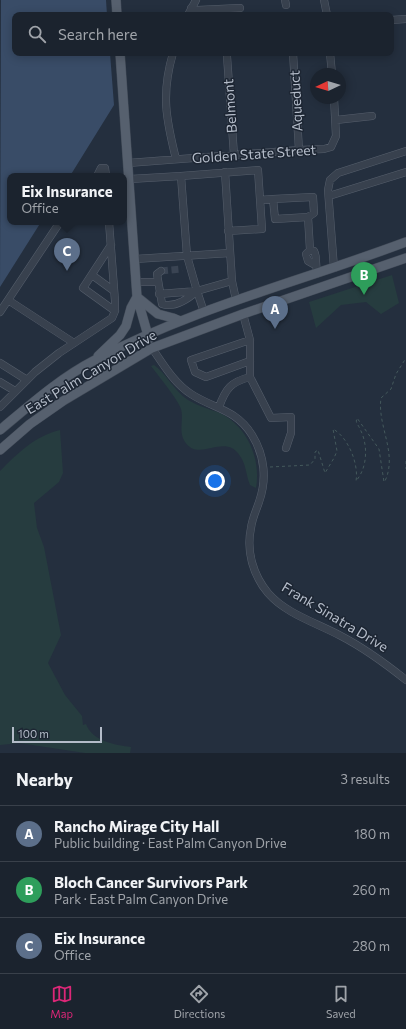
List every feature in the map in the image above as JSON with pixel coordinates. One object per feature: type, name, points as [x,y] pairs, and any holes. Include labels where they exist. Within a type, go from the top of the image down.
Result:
[{"type":"main road","points":[[116,0],[117,12]]},
{"type":"main road","name":"Frank Sinatra Drive","points":[[120,56],[130,179],[128,213],[135,259],[137,297],[152,348]]},
{"type":"main road","name":"East Palm Canyon Drive","points":[[0,430],[40,397],[94,360],[147,335],[316,269],[334,268],[406,242]]},
{"type":"main road","name":"East Palm Canyon Drive","points":[[0,450],[30,424],[63,401],[152,348],[243,314],[406,258]]},
{"type":"main road","points":[[94,360],[120,336],[126,326],[131,308],[137,297],[158,314],[180,321]]},
{"type":"street","points":[[190,12],[196,0]]},
{"type":"street","points":[[324,0],[326,12]]},
{"type":"street","points":[[190,12],[197,10],[240,8]]},
{"type":"street","points":[[394,20],[406,19]]},
{"type":"street","name":"Golden State Street","points":[[172,56],[165,89],[167,124],[176,160]]},
{"type":"street","name":"Belmont","points":[[227,56],[234,155]]},
{"type":"street","name":"Aqueduct","points":[[293,56],[299,150]]},
{"type":"street","points":[[330,56],[331,68]]},
{"type":"street","name":"Golden State Street","points":[[128,163],[324,149],[332,147],[336,136],[335,104]]},
{"type":"street","points":[[336,120],[372,116]]},
{"type":"street","points":[[334,268],[329,182],[333,176],[406,151]]},
{"type":"street","points":[[99,173],[102,168],[105,168],[106,173]]},
{"type":"street","points":[[130,179],[258,170],[262,229],[228,231]]},
{"type":"street","points":[[225,172],[232,281],[236,300]]},
{"type":"street","points":[[329,196],[406,172]]},
{"type":"street","points":[[181,176],[187,256],[186,268],[197,291],[204,312]]},
{"type":"street","points":[[260,200],[313,196],[314,213],[308,217],[275,219],[273,200]]},
{"type":"street","points":[[308,217],[310,250],[314,251],[316,254],[316,269]]},
{"type":"street","points":[[0,312],[58,225]]},
{"type":"street","points":[[0,406],[26,380],[74,343],[107,323],[112,318],[115,311],[109,225]]},
{"type":"street","points":[[111,245],[83,288],[115,311]]},
{"type":"street","points":[[135,259],[230,253]]},
{"type":"street","points":[[161,271],[157,274],[159,294],[162,304],[171,305],[188,298],[197,291]]},
{"type":"street","points":[[92,275],[114,291]]},
{"type":"street","points":[[159,294],[197,291],[232,281]]},
{"type":"street","points":[[136,282],[158,282]]},
{"type":"street","points":[[8,300],[74,343]]},
{"type":"street","points":[[243,314],[250,340],[250,377],[271,418],[291,418],[291,433],[286,448]]},
{"type":"street","points":[[250,340],[190,360],[195,372],[206,378],[250,361]]},
{"type":"street","name":"Frank Sinatra Drive","points":[[152,348],[183,388],[197,397],[234,415],[246,427],[256,443],[264,468],[262,493],[251,527],[249,544],[252,562],[264,587],[282,605],[355,644],[406,680]]},
{"type":"street","points":[[0,363],[26,380]]},
{"type":"street","points":[[219,407],[225,390],[239,380],[250,377]]},
{"type":"street","points":[[0,382],[16,391]]},
{"type":"path","points":[[264,468],[310,465],[315,459],[315,452],[318,450],[325,473],[337,450],[333,429],[349,448],[356,469],[356,481],[364,465],[366,452],[364,438],[356,422],[357,418],[379,449],[384,482],[390,460],[387,434],[381,419],[381,398],[392,388],[396,374],[406,358]]},
{"type":"path","points":[[406,460],[406,469]]},
{"type":"green space","points":[[392,275],[399,303],[381,314],[366,302],[341,305],[316,328],[309,302]]},
{"type":"green space","points":[[154,365],[178,392],[188,400],[220,413],[230,419],[245,435],[254,455],[257,477],[256,488],[250,485],[244,462],[234,449],[220,447],[197,450],[191,448],[185,442],[181,430],[181,409],[172,394],[151,366]]},
{"type":"green space","points":[[60,430],[63,473],[59,482],[34,503],[37,528],[44,547],[61,635],[48,663],[65,695],[82,716],[83,725],[86,724],[93,734],[105,741],[131,747],[130,753],[85,753],[19,743],[0,745],[0,471],[27,446],[43,436]]},
{"type":"water","points":[[1,0],[106,0],[107,12],[12,12],[12,56],[110,56],[114,105],[72,173],[7,173],[7,225],[39,225],[0,287]]},
{"type":"tunnel","points":[[161,271],[182,269]]},
{"type":"place","name":"Eix Insurance","points":[[67,271]]},
{"type":"place","name":"Bloch Cancer Survivors Park","points":[[364,295]]},
{"type":"place","name":"Rancho Mirage City Hall","points":[[275,329]]}]
